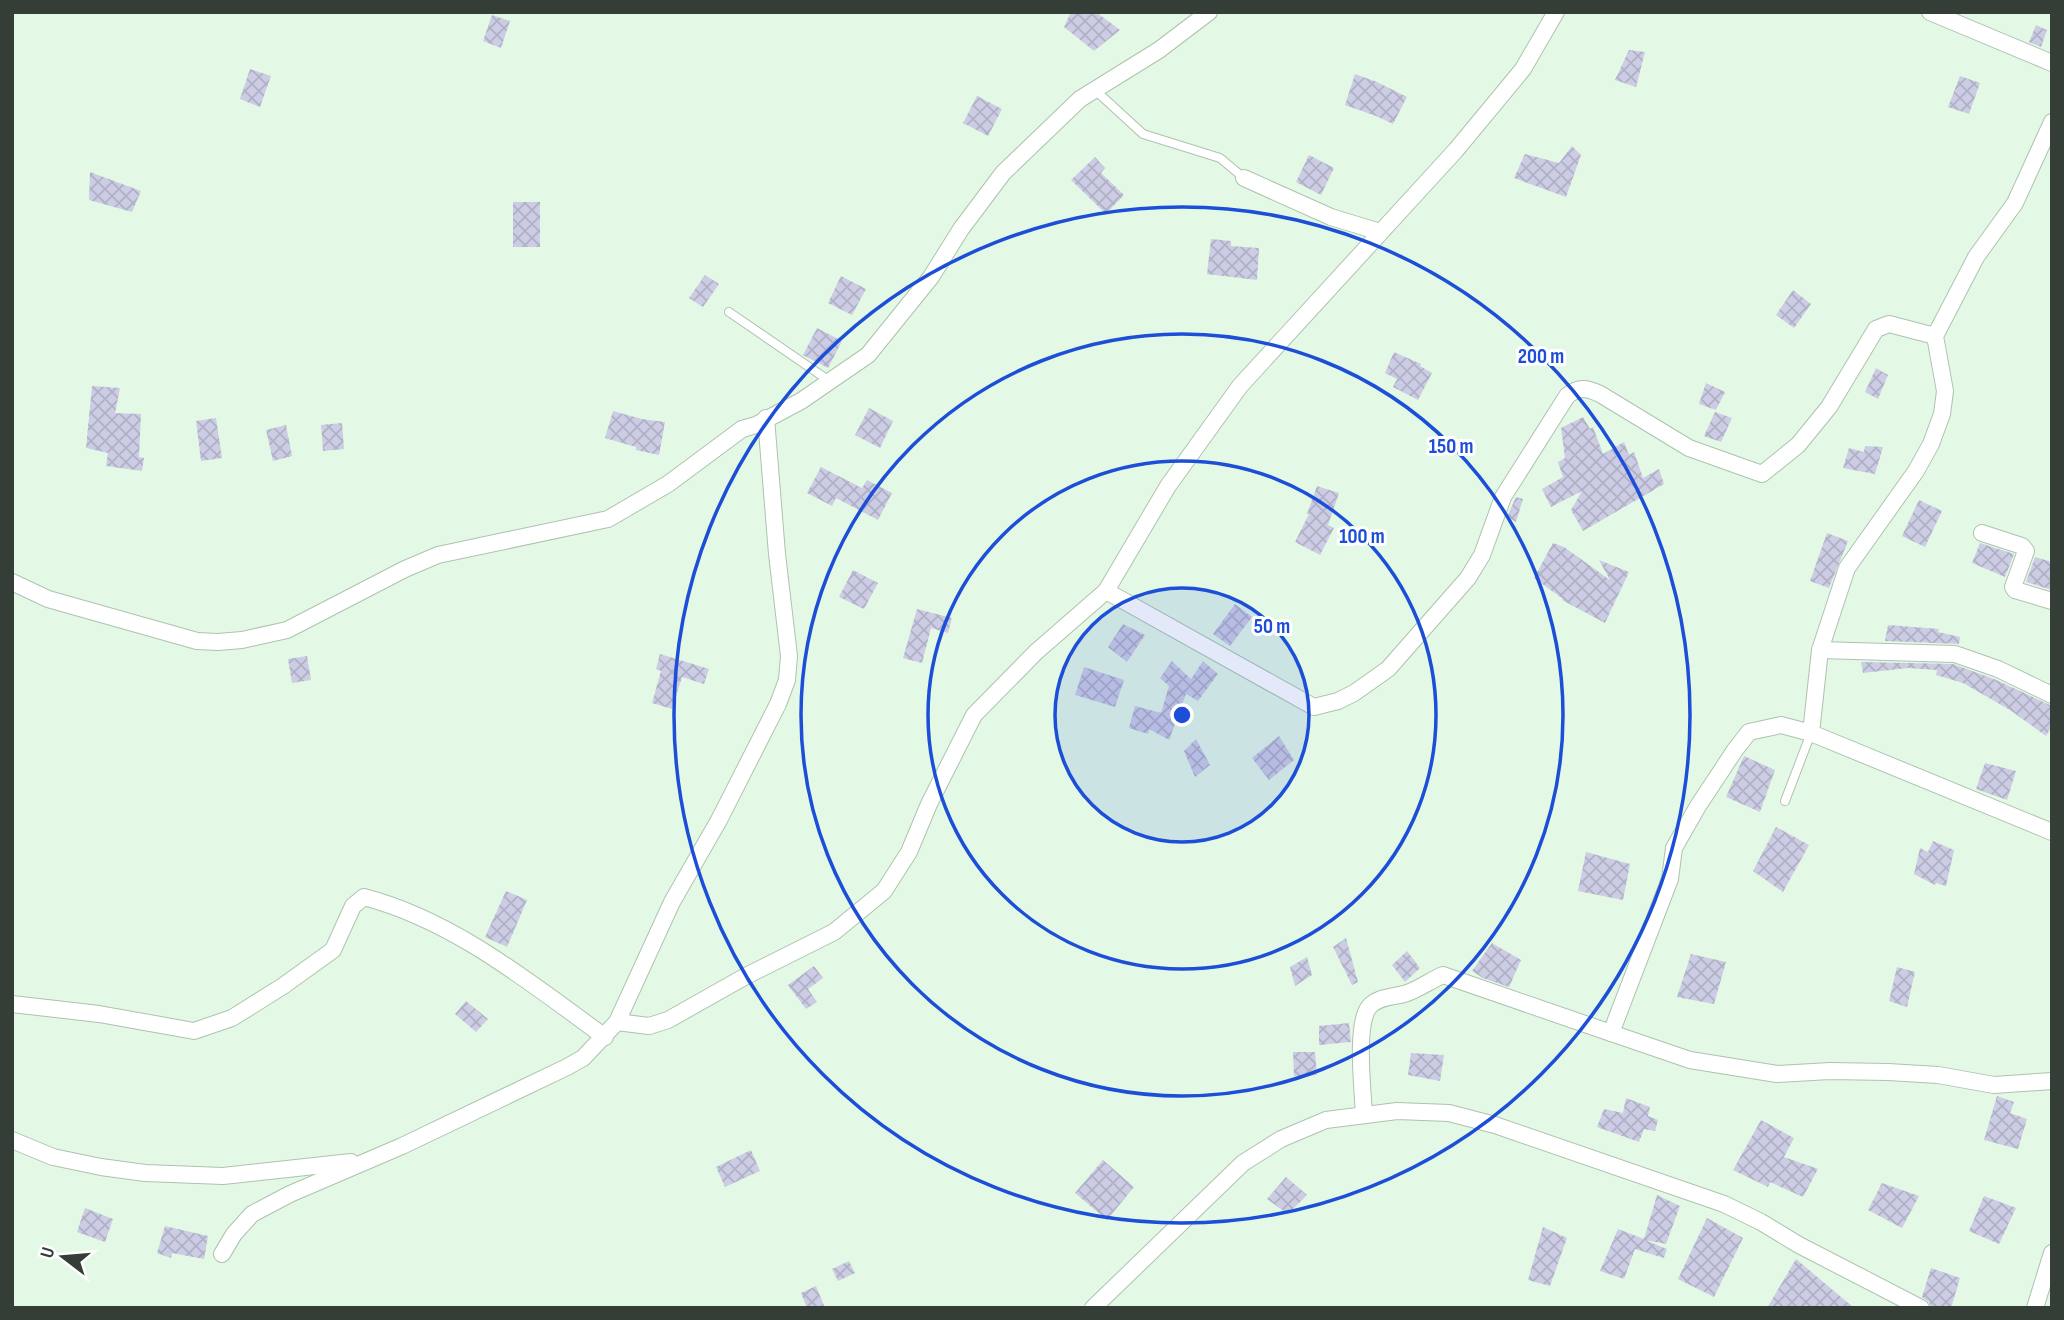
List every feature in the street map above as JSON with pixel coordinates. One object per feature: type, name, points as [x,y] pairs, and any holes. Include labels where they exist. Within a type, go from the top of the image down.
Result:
[{"type":"street","points":[[12,582],[48,599],[197,641],[243,640],[286,630],[438,555],[608,519],[668,484],[742,429],[790,407],[868,355],[931,277],[961,229],[1003,173],[1080,99],[1159,50],[1209,12]]},
{"type":"street","points":[[617,1023],[649,1026],[668,1020],[746,976],[834,932],[884,891],[909,852],[929,804],[974,715],[1037,652],[1106,591],[1168,486],[1240,386],[1457,150],[1523,69],[1556,12]]},
{"type":"street","points":[[1930,12],[2052,63]]},
{"type":"street","points":[[1811,733],[1820,650],[1847,568],[1916,471],[1931,444],[1942,414],[1945,391],[1935,336],[1976,257],[2015,203],[2052,122]]},
{"type":"street","points":[[1244,178],[1331,218],[1380,232]]},
{"type":"street","points":[[1106,591],[1314,707],[1338,701],[1388,669],[1468,578],[1482,555],[1503,497],[1567,396],[1575,390],[1585,388],[1600,394],[1689,448],[1762,474],[1798,445],[1829,407],[1876,329],[1889,324],[1935,336]]},
{"type":"street","points":[[222,1254],[234,1234],[252,1214],[289,1194],[371,1159],[567,1067],[583,1058],[617,1023],[672,902],[755,750],[787,680],[789,656],[777,554],[766,418]]},
{"type":"street","points":[[1982,533],[2022,546],[2026,551],[2013,587],[2015,590],[2052,601]]},
{"type":"street","points":[[1820,650],[1955,654],[2050,689]]},
{"type":"street","points":[[1611,1033],[1670,879],[1674,848],[1713,783],[1749,732],[1781,725],[1811,733],[2052,832]]},
{"type":"street","points":[[12,1004],[99,1014],[194,1031],[232,1018],[284,986],[333,950],[353,906],[364,897],[395,905],[449,931],[489,955],[605,1037]]},
{"type":"street","points":[[1364,1115],[1361,1054],[1364,1018],[1370,1006],[1383,999],[1408,993],[1443,975],[1690,1060],[1777,1074],[1888,1072],[1938,1076],[1994,1085],[2052,1081]]},
{"type":"street","points":[[1093,1308],[1243,1163],[1281,1139],[1326,1120],[1397,1111],[1449,1113],[1495,1125],[1724,1204],[1921,1308]]},
{"type":"street","points":[[12,1140],[53,1157],[145,1173],[223,1176],[371,1159]]},
{"type":"street","points":[[2035,1308],[2052,1253]]},
{"type":"lane","points":[[1095,90],[1143,134],[1220,158],[1244,178]]},
{"type":"lane","points":[[729,312],[831,382]]},
{"type":"lane","points":[[1785,801],[1811,733]]},
{"type":"building","points":[[1071,12],[1096,12],[1120,30],[1094,51],[1064,27]]},
{"type":"building","points":[[492,15],[510,21],[501,48],[483,41]]},
{"type":"building","points":[[2036,25],[2047,30],[2041,47],[2029,42]]},
{"type":"building","points":[[1629,50],[1645,52],[1636,87],[1615,80]]},
{"type":"building","points":[[250,69],[271,76],[260,107],[240,99]]},
{"type":"building","points":[[1355,74],[1407,97],[1393,124],[1345,105]]},
{"type":"building","points":[[1960,76],[1980,83],[1969,114],[1948,107]]},
{"type":"building","points":[[977,96],[1002,109],[988,136],[963,123]]},
{"type":"building","points":[[1572,146],[1581,155],[1566,197],[1514,178],[1525,154],[1559,163]]},
{"type":"building","points":[[1309,155],[1334,168],[1321,195],[1296,182]]},
{"type":"building","points":[[1095,157],[1105,168],[1101,173],[1124,195],[1106,214],[1071,180]]},
{"type":"building","points":[[90,172],[141,191],[132,212],[89,200]]},
{"type":"building","points":[[513,202],[540,202],[540,247],[513,247]]},
{"type":"building","points":[[1211,239],[1231,241],[1231,246],[1259,248],[1257,280],[1207,274]]},
{"type":"building","points":[[705,275],[719,284],[703,307],[689,298]]},
{"type":"building","points":[[841,276],[866,289],[852,315],[828,303]]},
{"type":"building","points":[[1793,290],[1811,304],[1794,328],[1776,315]]},
{"type":"building","points":[[817,328],[842,341],[828,368],[803,355]]},
{"type":"building","points":[[1394,352],[1421,364],[1420,366],[1432,373],[1418,400],[1393,387],[1397,379],[1385,373]]},
{"type":"building","points":[[1876,368],[1888,375],[1878,399],[1865,392]]},
{"type":"building","points":[[1706,383],[1725,392],[1716,410],[1699,404]]},
{"type":"building","points":[[92,386],[120,388],[115,413],[141,414],[139,457],[144,458],[142,471],[106,466],[108,453],[86,448]]},
{"type":"building","points":[[869,408],[893,421],[880,448],[855,435]]},
{"type":"building","points":[[613,411],[665,422],[659,455],[636,450],[636,447],[605,438]]},
{"type":"building","points":[[1715,412],[1732,418],[1721,442],[1704,436]]},
{"type":"building","points":[[1583,417],[1590,429],[1593,427],[1603,454],[1624,442],[1629,455],[1634,452],[1643,478],[1659,469],[1664,484],[1583,531],[1571,510],[1582,491],[1551,507],[1542,489],[1563,477],[1558,462],[1565,458],[1561,428]]},
{"type":"building","points":[[216,418],[222,458],[201,461],[196,421]]},
{"type":"building","points":[[342,423],[344,449],[323,451],[321,425]]},
{"type":"building","points":[[286,425],[292,456],[273,461],[266,430]]},
{"type":"building","points":[[1865,446],[1883,447],[1875,474],[1843,468],[1849,448],[1864,452]]},
{"type":"building","points":[[821,467],[862,488],[867,480],[892,493],[878,520],[836,498],[832,506],[807,493]]},
{"type":"building","points":[[1317,486],[1339,493],[1328,525],[1334,528],[1320,555],[1295,542],[1309,514]]},
{"type":"building","points":[[1516,497],[1523,499],[1516,522],[1507,517]]},
{"type":"building","points":[[1919,500],[1942,511],[1925,547],[1902,536]]},
{"type":"building","points":[[1827,533],[1848,541],[1829,588],[1810,581]]},
{"type":"building","points":[[1553,543],[1564,547],[1610,580],[1599,560],[1629,572],[1605,623],[1562,600],[1534,578]]},
{"type":"building","points":[[1980,543],[2014,554],[2005,577],[1972,563]]},
{"type":"building","points":[[2035,557],[2052,562],[2052,590],[2026,582]]},
{"type":"building","points":[[853,570],[878,583],[864,609],[839,597]]},
{"type":"building","points":[[1235,604],[1252,617],[1230,646],[1213,634]]},
{"type":"building","points":[[917,609],[952,618],[948,633],[931,628],[922,663],[903,658]]},
{"type":"building","points":[[1123,624],[1145,635],[1127,662],[1108,647]]},
{"type":"building","points":[[1888,625],[1939,629],[1938,632],[1960,637],[1959,644],[1885,641]]},
{"type":"building","points":[[660,654],[709,669],[704,684],[682,677],[672,709],[652,703],[661,671],[656,669]]},
{"type":"building","points":[[307,656],[311,680],[292,683],[288,659]]},
{"type":"building","points":[[1172,661],[1191,679],[1203,661],[1218,674],[1198,701],[1186,694],[1169,740],[1149,729],[1148,734],[1129,728],[1135,706],[1161,713],[1169,686],[1160,678]]},
{"type":"building","points":[[1861,662],[1953,664],[1994,679],[2052,706],[2052,726],[2046,736],[2010,710],[1963,683],[1936,675],[1937,670],[1908,668],[1863,673]]},
{"type":"building","points":[[1084,667],[1124,680],[1115,707],[1075,695]]},
{"type":"building","points":[[1279,736],[1294,760],[1269,780],[1252,758]]},
{"type":"building","points":[[1196,739],[1210,765],[1195,777],[1184,751]]},
{"type":"building","points":[[1744,756],[1775,770],[1760,812],[1726,797]]},
{"type":"building","points":[[1985,763],[2016,771],[2007,800],[1976,789]]},
{"type":"building","points":[[1776,827],[1809,845],[1783,892],[1753,871]]},
{"type":"building","points":[[1933,841],[1954,850],[1946,886],[1935,885],[1914,874],[1920,848],[1928,852]]},
{"type":"building","points":[[1586,852],[1630,864],[1623,900],[1578,891]]},
{"type":"building","points":[[506,891],[527,900],[507,947],[485,937]]},
{"type":"building","points":[[1346,938],[1358,982],[1352,985],[1333,947]]},
{"type":"building","points":[[1492,943],[1521,960],[1509,987],[1472,971]]},
{"type":"building","points":[[1407,951],[1420,968],[1405,982],[1392,965]]},
{"type":"building","points":[[1691,954],[1726,962],[1714,1004],[1677,997]]},
{"type":"building","points":[[1307,957],[1312,975],[1295,986],[1290,967]]},
{"type":"building","points":[[814,966],[823,978],[808,989],[817,1002],[806,1009],[788,985]]},
{"type":"building","points":[[1897,967],[1915,972],[1907,1007],[1889,1001]]},
{"type":"building","points":[[466,1001],[488,1019],[476,1032],[455,1014]]},
{"type":"building","points":[[1349,1023],[1351,1042],[1319,1045],[1319,1026]]},
{"type":"building","points":[[1293,1052],[1315,1052],[1317,1075],[1294,1076]]},
{"type":"building","points":[[1411,1053],[1444,1055],[1440,1081],[1408,1075]]},
{"type":"building","points":[[1997,1096],[2014,1102],[2010,1113],[2027,1119],[2018,1149],[1984,1140]]},
{"type":"building","points":[[1626,1098],[1650,1107],[1648,1116],[1658,1120],[1655,1131],[1644,1129],[1639,1142],[1597,1127],[1604,1109],[1623,1113]]},
{"type":"building","points":[[1761,1120],[1794,1138],[1784,1157],[1818,1169],[1803,1197],[1770,1182],[1768,1187],[1733,1170]]},
{"type":"building","points":[[751,1150],[760,1171],[725,1187],[716,1167]]},
{"type":"building","points":[[1103,1160],[1134,1187],[1107,1220],[1075,1193]]},
{"type":"building","points":[[1286,1177],[1307,1195],[1288,1214],[1267,1199]]},
{"type":"building","points":[[1882,1183],[1919,1196],[1902,1228],[1868,1210]]},
{"type":"building","points":[[1657,1195],[1680,1206],[1666,1244],[1645,1240],[1667,1249],[1664,1258],[1635,1249],[1624,1279],[1600,1271],[1618,1229],[1644,1239]]},
{"type":"building","points":[[1984,1196],[2016,1208],[1999,1244],[1969,1231]]},
{"type":"building","points":[[85,1208],[113,1219],[105,1242],[77,1232]]},
{"type":"building","points":[[1707,1218],[1743,1238],[1714,1297],[1678,1279]]},
{"type":"building","points":[[165,1226],[208,1236],[204,1259],[172,1253],[171,1258],[157,1253]]},
{"type":"building","points":[[1543,1227],[1567,1238],[1550,1286],[1528,1280]]},
{"type":"building","points":[[1796,1259],[1854,1308],[1767,1308]]},
{"type":"building","points":[[849,1261],[855,1273],[838,1281],[832,1269]]},
{"type":"building","points":[[1931,1268],[1960,1278],[1951,1308],[1931,1308],[1929,1302],[1922,1297]]},
{"type":"building","points":[[816,1286],[825,1308],[807,1308],[801,1293]]}]
